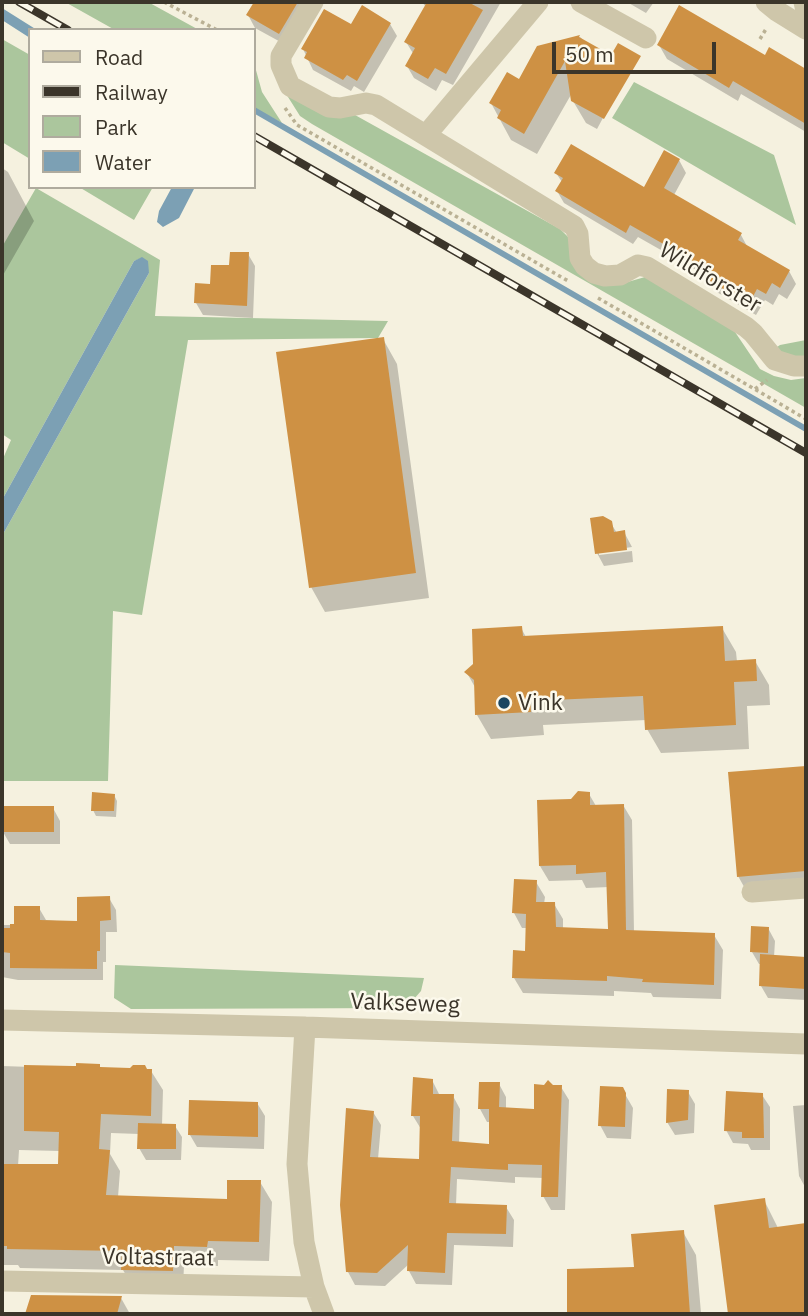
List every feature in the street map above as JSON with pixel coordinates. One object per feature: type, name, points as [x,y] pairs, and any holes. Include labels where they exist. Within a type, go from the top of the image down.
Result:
[{"type":"street","name":"Wildforster","points":[[313,2],[281,57],[281,65],[290,86],[330,107],[366,103],[376,105],[574,226],[578,234],[580,258],[594,273],[605,276],[620,275],[638,265],[647,267],[746,327],[775,360],[794,366],[806,366]]},
{"type":"street","points":[[426,135],[538,2]]},
{"type":"street","points":[[581,2],[646,38]]},
{"type":"street","points":[[766,2],[806,29]]},
{"type":"street","points":[[804,2],[806,11]]},
{"type":"street","points":[[752,892],[806,888]]},
{"type":"street","name":"Valkseweg","points":[[2,1020],[806,1044]]},
{"type":"street","points":[[305,1027],[298,1164],[304,1242],[314,1287],[324,1314]]},
{"type":"street","name":"Voltastraat","points":[[2,1281],[314,1287]]},
{"type":"path","points":[[164,2],[212,28]]},
{"type":"path","points":[[282,102],[298,125],[575,285]]},
{"type":"path","points":[[587,292],[806,419]]},
{"type":"green space","points":[[65,2],[148,2],[195,28],[111,28]]},
{"type":"green space","points":[[2,39],[28,54],[28,158],[2,142]]},
{"type":"green space","points":[[256,70],[262,92],[282,123],[256,109]]},
{"type":"green space","points":[[634,82],[774,155],[796,225],[612,118]]},
{"type":"green space","points":[[283,89],[355,115],[560,229],[617,285],[645,277],[733,329],[760,369],[791,380],[806,378],[806,408],[312,124],[300,116]]},
{"type":"green space","points":[[38,189],[160,260],[155,316],[388,321],[378,338],[188,340],[142,615],[113,611],[108,781],[2,781],[2,536],[149,273],[142,258],[134,261],[2,500],[2,461],[11,440],[2,434],[2,247]]},
{"type":"green space","points":[[82,189],[152,189],[134,220]]},
{"type":"green space","points":[[806,340],[806,356],[798,357],[777,351],[780,345]]},
{"type":"green space","points":[[115,965],[424,978],[421,991],[406,1008],[131,1009],[114,998]]},
{"type":"water","points":[[2,8],[34,28],[28,28],[28,37],[2,20]]},
{"type":"water","points":[[171,189],[194,189],[179,218],[163,227],[157,222],[159,211]]},
{"type":"water","points":[[142,257],[148,261],[149,273],[2,536],[2,500],[134,261]]},
{"type":"building","points":[[254,2],[298,2],[279,34],[246,15]]},
{"type":"building","points":[[427,2],[468,2],[483,10],[446,74],[435,68],[428,79],[405,66],[415,48],[404,42]]},
{"type":"building","points":[[362,5],[391,23],[357,81],[347,75],[343,80],[304,58],[307,52],[301,49],[324,9],[351,24]]},
{"type":"building","points":[[679,5],[765,55],[769,47],[806,69],[806,124],[733,81],[729,88],[657,45]]},
{"type":"building","points":[[580,35],[579,37],[611,55],[618,43],[641,56],[604,119],[571,101],[565,61],[524,134],[497,118],[501,110],[489,103],[507,72],[519,79],[537,46]]},
{"type":"building","points":[[571,144],[644,187],[664,150],[680,159],[664,188],[742,233],[738,240],[790,270],[780,288],[772,283],[766,294],[757,289],[749,304],[706,279],[710,272],[688,258],[630,225],[626,233],[555,191],[563,178],[554,173]]},
{"type":"building","points":[[230,252],[249,252],[247,306],[194,303],[195,283],[210,284],[211,265],[229,265]]},
{"type":"building","points":[[384,337],[416,573],[309,588],[276,352]]},
{"type":"building","points":[[603,516],[612,521],[614,532],[625,530],[627,550],[595,554],[590,518]]},
{"type":"building","points":[[522,626],[523,636],[723,626],[725,661],[756,659],[757,681],[734,682],[736,725],[645,730],[643,696],[530,701],[531,712],[475,715],[474,680],[464,672],[473,664],[472,629]]},
{"type":"building","points":[[806,766],[806,871],[737,877],[728,772]]},
{"type":"building","points":[[578,791],[590,792],[590,805],[624,804],[626,930],[715,933],[714,985],[642,982],[643,979],[607,976],[607,981],[512,978],[513,950],[525,951],[526,914],[512,913],[514,879],[537,880],[536,902],[555,902],[556,927],[608,929],[606,872],[576,874],[576,865],[539,866],[537,800],[571,799]]},
{"type":"building","points":[[92,792],[115,794],[114,811],[91,811]]},
{"type":"building","points":[[2,806],[54,806],[54,832],[2,832]]},
{"type":"building","points":[[110,896],[111,920],[100,921],[97,969],[10,968],[10,953],[2,952],[2,928],[10,928],[10,924],[14,924],[14,906],[40,906],[40,920],[77,921],[77,897]]},
{"type":"building","points":[[751,926],[769,927],[768,953],[750,952]]},
{"type":"building","points":[[760,954],[806,957],[806,989],[759,986]]},
{"type":"building","points":[[76,1063],[130,1068],[133,1065],[145,1065],[147,1069],[152,1069],[151,1116],[101,1114],[99,1149],[110,1150],[106,1195],[227,1199],[227,1180],[261,1180],[259,1242],[208,1241],[207,1247],[174,1246],[173,1271],[121,1270],[122,1251],[7,1249],[7,1246],[2,1246],[2,1164],[58,1164],[59,1132],[24,1131],[24,1065],[76,1066]]},
{"type":"building","points":[[413,1077],[433,1079],[433,1094],[454,1094],[452,1141],[489,1144],[489,1109],[478,1109],[479,1082],[500,1082],[499,1107],[534,1109],[534,1084],[544,1085],[548,1080],[553,1085],[562,1085],[558,1197],[541,1197],[542,1165],[508,1164],[508,1170],[451,1167],[449,1203],[507,1205],[506,1234],[447,1233],[445,1273],[407,1271],[408,1245],[377,1273],[346,1272],[340,1205],[346,1108],[374,1111],[370,1157],[419,1159],[420,1116],[411,1116]]},
{"type":"building","points":[[600,1086],[623,1087],[626,1093],[625,1127],[598,1126]]},
{"type":"building","points":[[667,1089],[689,1090],[688,1120],[666,1123]]},
{"type":"building","points":[[726,1091],[763,1093],[764,1138],[742,1138],[742,1132],[724,1131]]},
{"type":"building","points":[[189,1100],[258,1102],[258,1137],[188,1135]]},
{"type":"building","points":[[138,1123],[176,1124],[176,1149],[137,1149]]},
{"type":"building","points":[[765,1198],[769,1228],[806,1223],[806,1314],[728,1314],[714,1205]]},
{"type":"building","points":[[684,1230],[690,1314],[567,1314],[567,1269],[634,1267],[631,1234]]},
{"type":"building","points":[[31,1295],[122,1296],[117,1314],[25,1314]]},
{"type":"waterway","points":[[256,111],[806,429]]},
{"type":"railway","points":[[19,2],[64,28]]},
{"type":"railway","points":[[256,137],[806,453]]},
{"type":"place","name":"Vink","points":[[504,703]]}]
